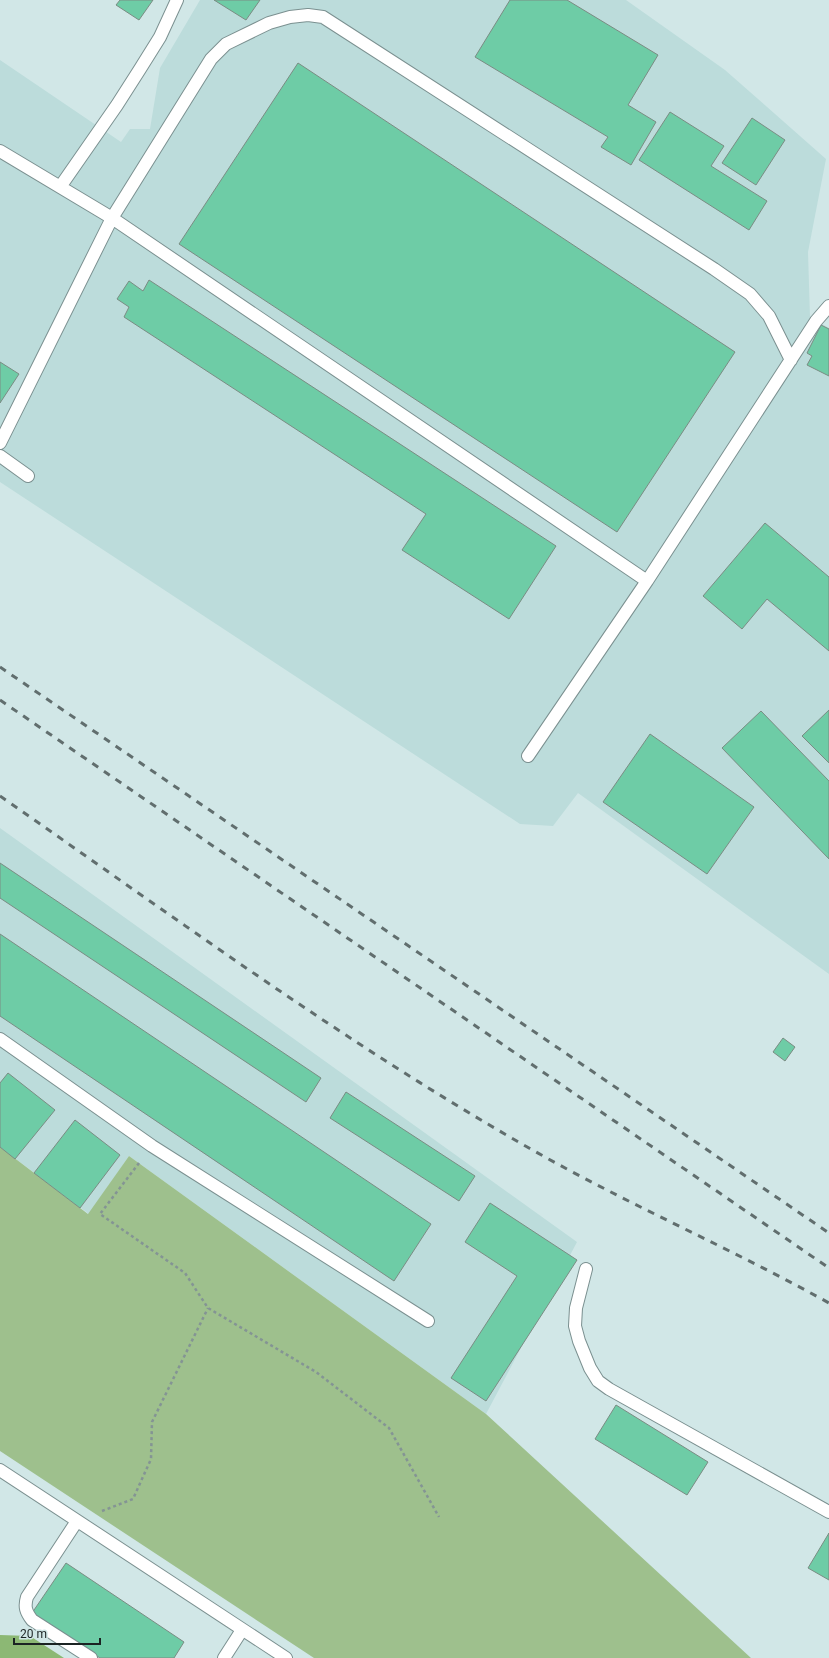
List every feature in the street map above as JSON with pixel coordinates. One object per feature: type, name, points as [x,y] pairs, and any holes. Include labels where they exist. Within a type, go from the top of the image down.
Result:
[{"type":"lane","points":[[60,187],[140,69],[160,37],[177,0]]},
{"type":"lane","points":[[0,443],[112,218],[210,59],[226,44],[269,23],[308,14],[323,18],[708,265],[750,294],[769,316],[791,360]]},
{"type":"lane","points":[[0,151],[112,218],[647,581]]},
{"type":"lane","points":[[528,756],[647,581],[816,321],[829,306]]},
{"type":"lane","points":[[0,456],[28,476]]},
{"type":"lane","points":[[0,1039],[152,1146],[428,1321]]},
{"type":"lane","points":[[586,1269],[576,1308],[575,1326],[579,1341],[598,1381],[609,1389],[829,1512]]},
{"type":"lane","points":[[0,1470],[286,1658]]},
{"type":"lane","points":[[77,1521],[27,1597],[25,1605],[32,1620],[91,1658]]},
{"type":"lane","points":[[224,1658],[242,1630]]},
{"type":"path","points":[[152,1146],[100,1214],[185,1273],[208,1308],[316,1372],[389,1428],[439,1517]]},
{"type":"path","points":[[77,1521],[133,1499],[151,1459],[152,1422],[208,1308]]},
{"type":"shaded area","points":[[200,0],[626,0],[725,70],[826,159],[808,252],[810,317],[829,328],[829,974],[578,793],[553,826],[520,824],[0,482],[0,60],[121,142],[130,129],[150,129],[160,68]]},
{"type":"shaded area","points":[[0,828],[577,1242],[486,1414],[129,1156],[89,1214],[0,1147]]},
{"type":"green space","points":[[0,1147],[88,1214],[129,1156],[486,1414],[751,1658],[314,1658],[0,1451]]},
{"type":"green space","points":[[0,1635],[30,1636],[64,1658],[0,1658]]},
{"type":"building","points":[[120,0],[153,0],[139,20],[116,5]]},
{"type":"building","points":[[214,0],[260,0],[246,20]]},
{"type":"building","points":[[510,0],[567,0],[658,55],[628,105],[656,122],[631,165],[601,147],[608,137],[475,57]]},
{"type":"building","points":[[298,63],[735,352],[617,532],[179,244]]},
{"type":"building","points":[[670,112],[724,146],[711,166],[767,201],[749,230],[639,160]]},
{"type":"building","points":[[752,118],[785,140],[756,185],[722,163]]},
{"type":"building","points":[[149,280],[556,546],[509,619],[402,550],[426,514],[124,317],[129,307],[117,299],[129,281],[143,291]]},
{"type":"building","points":[[821,325],[829,329],[829,376],[807,365],[812,356],[807,353]]},
{"type":"building","points":[[0,362],[19,374],[0,403]]},
{"type":"building","points":[[765,523],[829,577],[829,651],[767,599],[742,629],[703,596]]},
{"type":"building","points":[[829,710],[829,763],[802,736]]},
{"type":"building","points":[[761,711],[829,781],[829,859],[722,748]]},
{"type":"building","points":[[650,734],[754,807],[707,874],[603,802]]},
{"type":"building","points":[[0,863],[321,1078],[306,1102],[0,898]]},
{"type":"building","points":[[0,934],[431,1224],[394,1281],[0,1016]]},
{"type":"building","points":[[783,1038],[795,1047],[785,1061],[773,1052]]},
{"type":"building","points":[[8,1073],[55,1110],[15,1159],[0,1147],[0,1083]]},
{"type":"building","points":[[346,1092],[475,1176],[459,1201],[330,1118]]},
{"type":"building","points":[[75,1120],[120,1155],[80,1208],[34,1173]]},
{"type":"building","points":[[490,1203],[577,1260],[486,1401],[451,1378],[517,1276],[465,1242]]},
{"type":"building","points":[[616,1405],[708,1462],[687,1495],[595,1439]]},
{"type":"building","points":[[829,1533],[829,1580],[808,1568]]},
{"type":"building","points":[[66,1563],[184,1642],[174,1658],[100,1658],[32,1613]]},
{"type":"railway","points":[[0,667],[829,1233]]},
{"type":"railway","points":[[0,700],[829,1268]]},
{"type":"railway","points":[[0,796],[261,978],[393,1066],[461,1108],[529,1148],[603,1188],[754,1263],[829,1303]]}]
